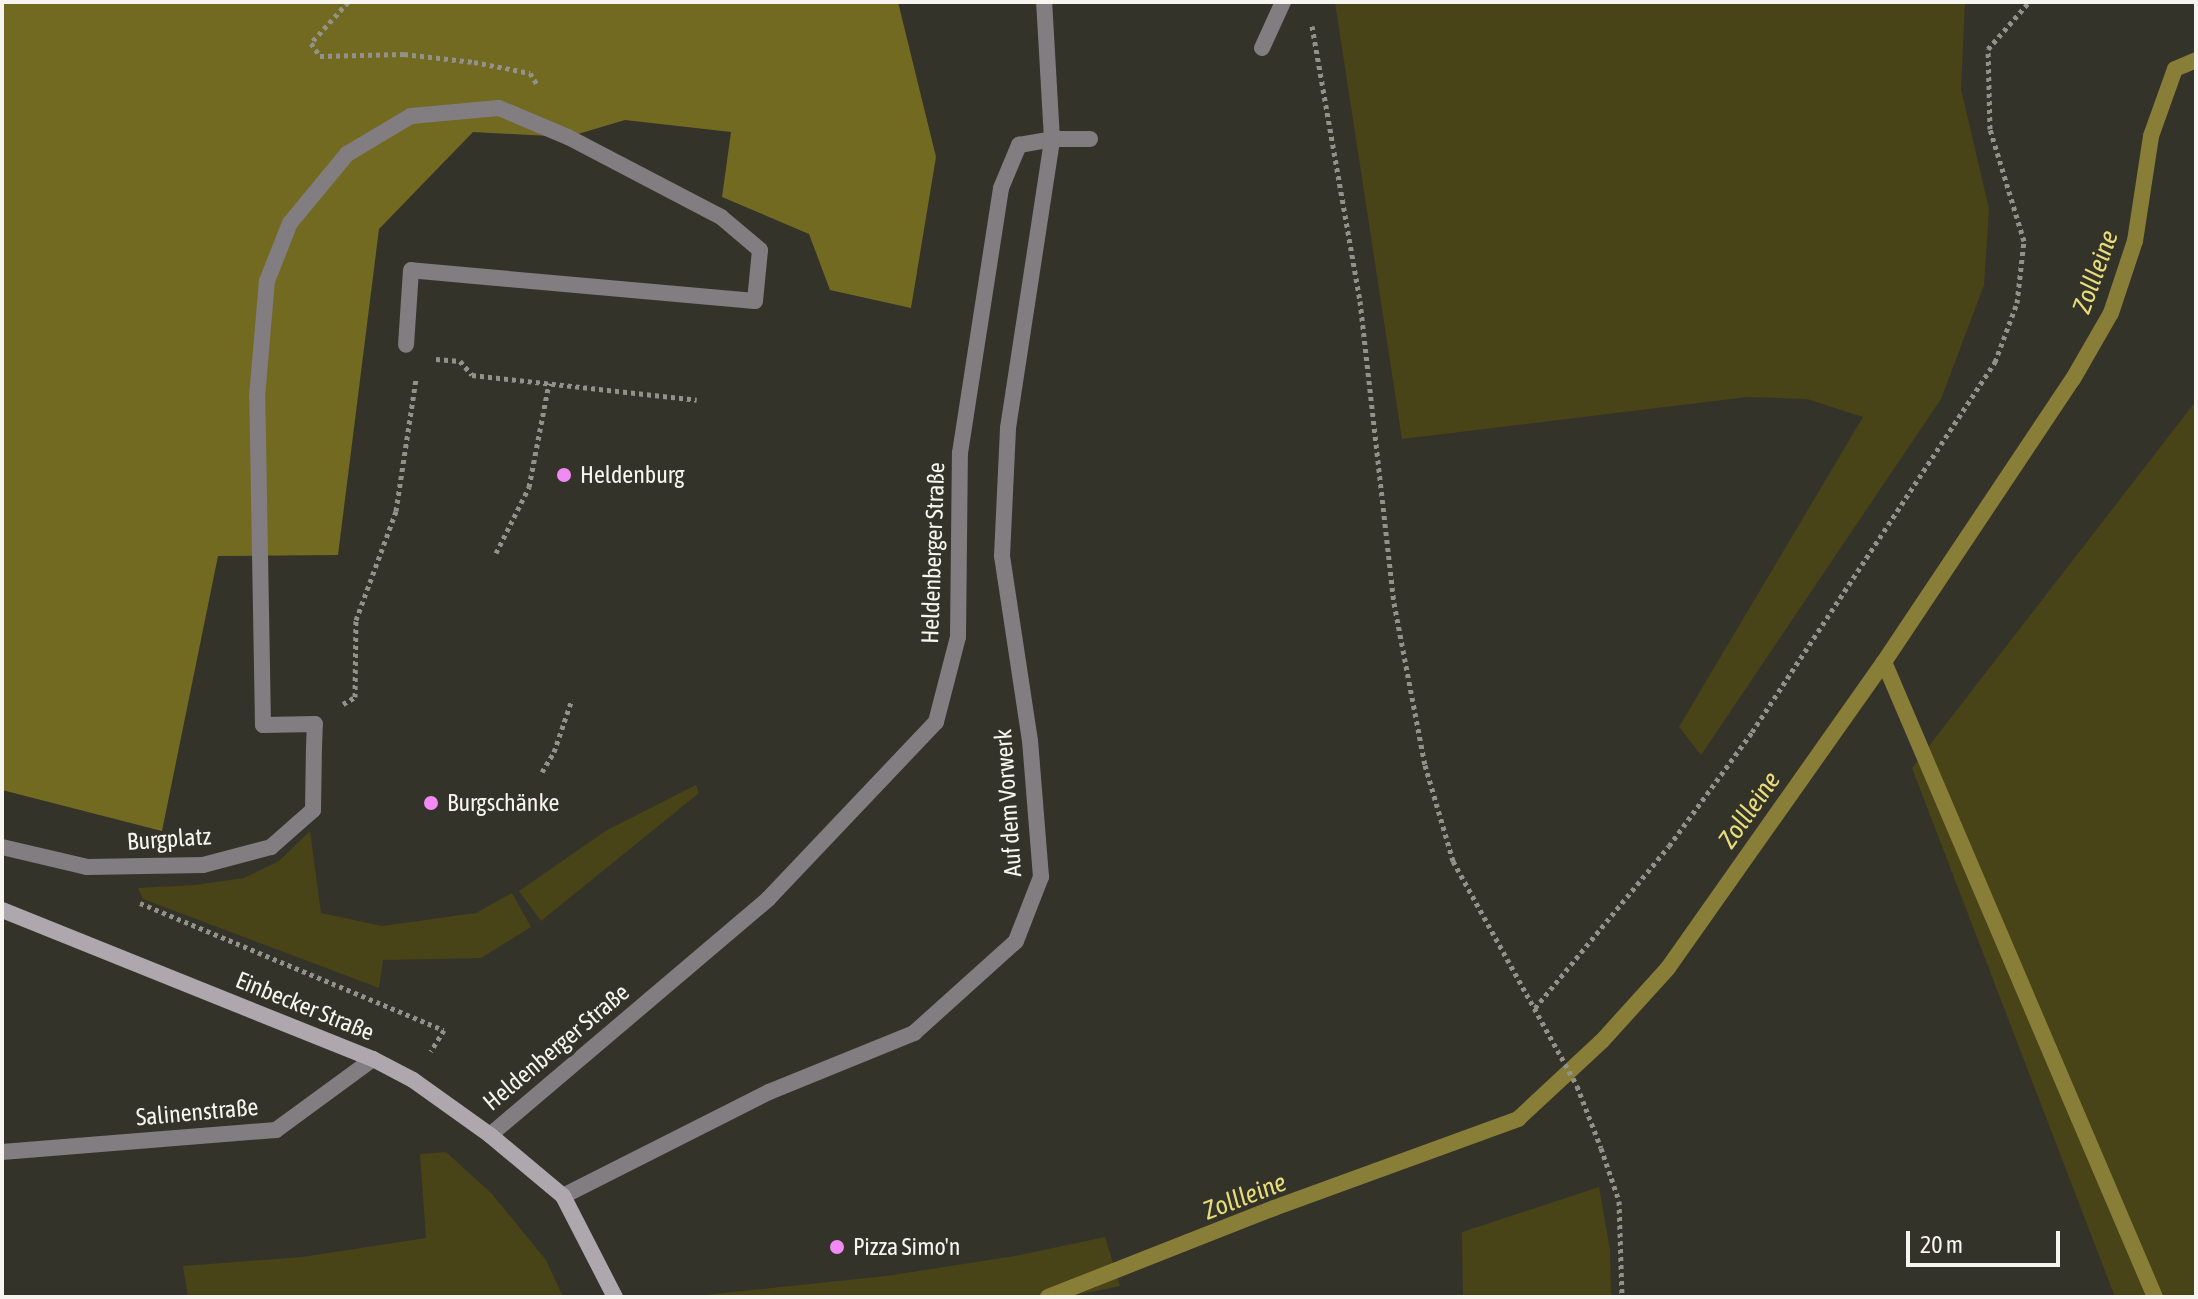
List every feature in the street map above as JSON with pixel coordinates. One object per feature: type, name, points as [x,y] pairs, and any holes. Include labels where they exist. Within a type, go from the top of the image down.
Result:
[{"type":"street","points":[[1044,2],[1052,139],[1090,139]]},
{"type":"street","points":[[1262,48],[1283,2]]},
{"type":"street","name":"Burgplatz","points":[[2,847],[87,867],[203,865],[271,847],[313,810],[315,724],[263,725],[257,397],[267,281],[290,223],[347,154],[411,116],[499,108],[568,137]]},
{"type":"street","points":[[406,345],[411,270],[755,301],[760,250],[721,217],[568,137]]},
{"type":"street","name":"Heldenberger Straße","points":[[490,1135],[768,899],[936,722],[958,637],[960,453],[1001,188],[1019,145],[1052,139]]},
{"type":"street","name":"Auf dem Vorwerk","points":[[563,1196],[769,1092],[914,1033],[1016,941],[1041,877],[1030,741],[1002,556],[1008,428],[1052,139]]},
{"type":"street","name":"Einbecker Straße","points":[[2,910],[373,1059],[413,1080],[490,1135],[563,1196]]},
{"type":"street","name":"Salinenstraße","points":[[2,1152],[276,1130],[373,1059]]},
{"type":"street","points":[[563,1196],[615,1297]]},
{"type":"path","points":[[348,2],[311,43],[320,56],[404,54],[530,73],[568,137]]},
{"type":"path","points":[[1535,1008],[1669,846],[1752,732],[1995,362],[2017,303],[2024,241],[1990,129],[1988,49],[2029,2]]},
{"type":"path","points":[[1311,18],[1360,301],[1394,603],[1425,765],[1453,861],[1577,1086],[1619,1201],[1622,1297]]},
{"type":"path","points":[[406,345],[419,358],[460,361],[472,375],[697,400]]},
{"type":"path","points":[[355,697],[356,620],[396,511],[419,358]]},
{"type":"path","points":[[496,553],[529,487],[549,383]]},
{"type":"path","points":[[542,772],[554,752],[572,699]]},
{"type":"path","points":[[139,902],[444,1030],[413,1080]]},
{"type":"shaded area","points":[[2,2],[898,2],[936,157],[911,308],[830,290],[809,234],[722,197],[731,132],[625,120],[568,137],[473,132],[379,229],[338,555],[218,556],[162,831],[2,790]]},
{"type":"shaded area","points":[[1335,2],[1965,2],[1961,89],[1989,209],[1984,285],[1941,399],[1701,755],[1679,727],[1863,417],[1807,399],[1747,397],[1402,439]]},
{"type":"shaded area","points":[[2196,401],[2196,1297],[2115,1297],[1912,768]]},
{"type":"shaded area","points":[[696,785],[699,793],[541,921],[519,891],[607,830]]},
{"type":"shaded area","points":[[310,831],[321,913],[382,926],[476,913],[512,893],[531,927],[481,958],[383,960],[379,988],[143,899],[138,888],[244,878],[279,861]]},
{"type":"shaded area","points":[[446,1152],[492,1194],[546,1260],[563,1297],[188,1297],[183,1266],[302,1257],[426,1238],[420,1154]]},
{"type":"shaded area","points":[[1599,1187],[1610,1250],[1611,1297],[1463,1297],[1462,1232]]},
{"type":"shaded area","points":[[1105,1237],[1120,1286],[1067,1297],[687,1297],[886,1276],[1015,1256]]},
{"type":"waterway","name":"Zollleine","points":[[1048,1297],[1274,1208],[1518,1119],[1602,1041],[1668,968],[1884,662],[2073,379],[2111,313],[2135,241],[2151,136],[2175,69],[2196,60]]},
{"type":"waterway","points":[[1884,662],[2155,1297]]},
{"type":"place","name":"Heldenburg","points":[[564,475]]},
{"type":"place","name":"Burgschänke","points":[[431,803]]},
{"type":"place","name":"Pizza Simo'n","points":[[837,1247]]}]
